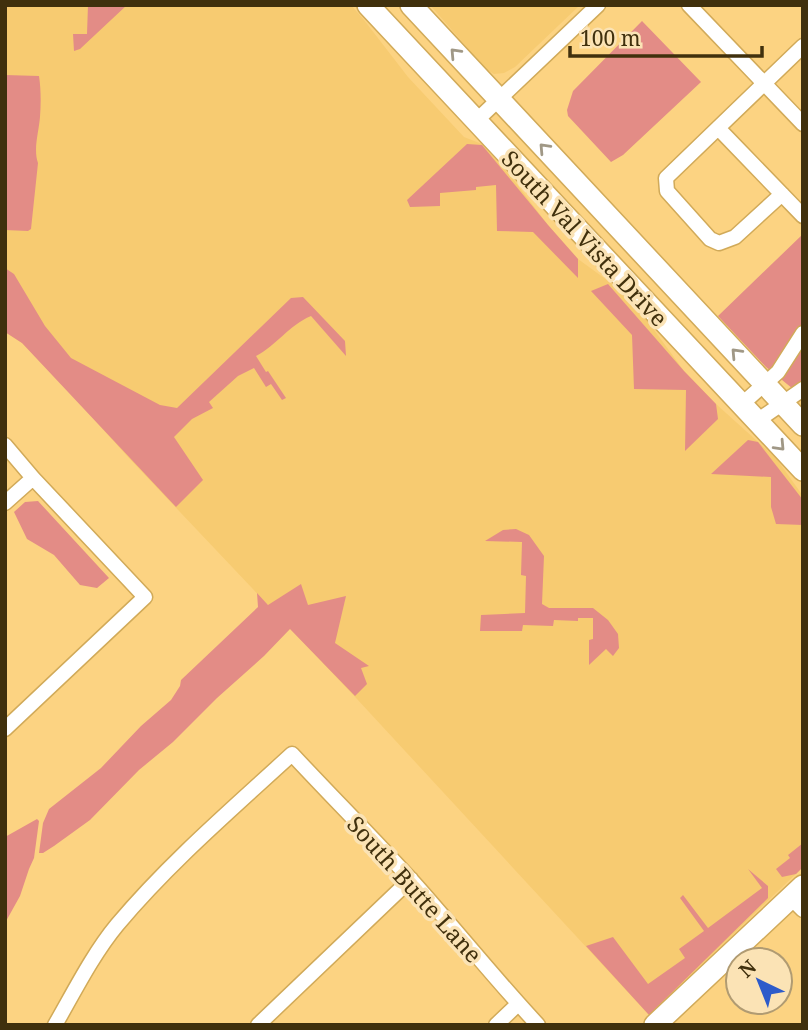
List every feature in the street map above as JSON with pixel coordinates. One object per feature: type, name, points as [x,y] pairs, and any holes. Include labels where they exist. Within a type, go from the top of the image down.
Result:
[{"type":"main road","name":"South Val Vista Drive","points":[[368,5],[803,470]]},
{"type":"main road","name":"South Val Vista Drive","points":[[411,5],[803,425]]},
{"type":"main road","points":[[655,1025],[799,898]]},
{"type":"street","points":[[476,121],[598,5]]},
{"type":"street","points":[[689,5],[803,124]]},
{"type":"street","points":[[782,194],[735,237],[719,243],[710,239],[667,191],[666,178],[803,46]]},
{"type":"street","points":[[718,128],[803,216]]},
{"type":"street","points":[[741,405],[783,366],[803,333]]},
{"type":"street","points":[[757,421],[803,388]]},
{"type":"street","points":[[5,445],[145,597],[5,729]]},
{"type":"street","points":[[5,503],[33,478]]},
{"type":"street","name":"South Butte Lane","points":[[55,1025],[116,926],[181,857],[292,754],[411,879],[489,972],[538,1025]]},
{"type":"street","points":[[258,1025],[411,879]]},
{"type":"street","points":[[496,1025],[518,1004]]},
{"type":"shaded area","points":[[5,5],[351,5],[408,77],[464,137],[482,144],[578,259],[611,283],[649,323],[684,371],[776,458],[803,496],[803,867],[649,1015],[71,394],[22,343],[5,332]]},
{"type":"shaded area","points":[[88,5],[127,5],[80,49],[74,51],[73,34],[87,34]]},
{"type":"shaded area","points":[[430,5],[580,5],[515,67],[504,73],[494,74],[486,69]]},
{"type":"shaded area","points":[[642,21],[701,82],[623,155],[611,162],[568,116],[567,110],[573,91]]},
{"type":"shaded area","points":[[5,75],[39,76],[41,107],[36,152],[38,163],[31,229],[28,231],[5,230]]},
{"type":"shaded area","points":[[467,144],[482,145],[578,259],[578,278],[533,232],[497,231],[496,185],[476,187],[476,190],[440,193],[440,206],[410,207],[407,200]]},
{"type":"shaded area","points":[[803,234],[803,397],[766,367],[718,316]]},
{"type":"shaded area","points":[[5,268],[14,274],[45,326],[71,358],[160,405],[177,408],[291,298],[303,297],[345,341],[346,356],[311,316],[256,356],[286,398],[282,400],[271,384],[266,387],[254,368],[238,376],[209,402],[213,408],[192,419],[174,437],[203,480],[176,507],[22,343],[5,332]]},
{"type":"shaded area","points":[[608,284],[716,404],[718,419],[685,451],[686,390],[634,389],[632,335],[591,291]]},
{"type":"shaded area","points":[[748,440],[758,442],[803,500],[803,525],[776,524],[771,507],[771,477],[711,474]]},
{"type":"shaded area","points":[[38,501],[109,578],[97,588],[80,585],[54,555],[27,539],[14,512],[25,502]]},
{"type":"shaded area","points":[[516,529],[529,535],[544,556],[542,604],[549,608],[593,608],[608,620],[618,634],[619,648],[613,656],[606,649],[589,665],[589,640],[593,639],[593,618],[578,618],[578,621],[554,620],[553,626],[523,625],[522,631],[480,631],[481,615],[525,613],[526,576],[521,575],[522,542],[485,541],[503,530]]},
{"type":"shaded area","points":[[301,584],[308,605],[346,596],[335,643],[369,666],[361,668],[367,684],[355,696],[290,629],[173,742],[139,770],[90,820],[54,846],[39,853],[43,823],[49,809],[101,768],[141,726],[171,700],[181,680],[258,607],[257,593],[268,605]]},
{"type":"shaded area","points":[[37,819],[39,821],[34,858],[20,896],[5,923],[5,837]]},
{"type":"shaded area","points":[[803,843],[803,867],[796,874],[782,877],[776,869]]},
{"type":"shaded area","points":[[748,869],[768,886],[768,898],[649,1015],[586,946],[613,937],[648,984],[685,958],[679,949],[704,931],[680,898],[683,895],[708,928],[762,888]]}]
